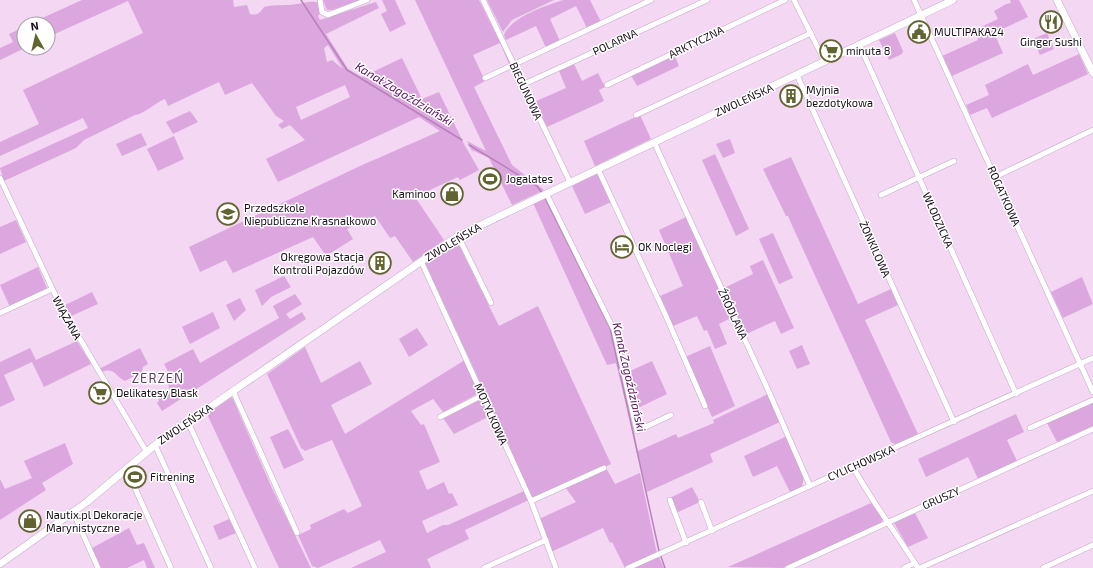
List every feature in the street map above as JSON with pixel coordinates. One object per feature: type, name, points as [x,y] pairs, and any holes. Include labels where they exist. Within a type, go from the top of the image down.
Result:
[{"type":"street","points":[[320,0],[322,12],[325,14],[367,0]]},
{"type":"street","name":"BIEGUNOWA","points":[[483,0],[522,85],[570,182]]},
{"type":"street","points":[[485,78],[651,0]]},
{"type":"street","name":"POLARNA","points":[[522,85],[707,0]]},
{"type":"street","name":"ARKTYCZNA","points":[[607,85],[785,0]]},
{"type":"street","points":[[794,0],[825,62]]},
{"type":"street","name":"ROGATKOWA","points":[[914,0],[1093,392]]},
{"type":"street","name":"ZWOLEŃSKA","points":[[0,564],[73,512],[155,445],[458,236],[954,0]]},
{"type":"street","points":[[1057,0],[1093,73]]},
{"type":"street","points":[[636,115],[811,33]]},
{"type":"street","name":"WŁODZICKA","points":[[860,46],[1016,394]]},
{"type":"street","name":"ŻONKILOWA","points":[[797,75],[954,422]]},
{"type":"street","points":[[995,177],[1093,130]]},
{"type":"street","name":"ŹRÓDLANA","points":[[654,142],[769,392],[810,486]]},
{"type":"street","points":[[880,195],[954,161]]},
{"type":"street","points":[[598,169],[666,316],[705,406]]},
{"type":"street","name":"WIĄZANA","points":[[0,178],[52,290],[94,365],[146,452]]},
{"type":"street","points":[[544,194],[614,330],[637,431],[671,415]]},
{"type":"street","points":[[458,236],[491,303]]},
{"type":"street","name":"MOTYLKOWA","points":[[421,261],[530,501],[556,568]]},
{"type":"street","points":[[0,314],[52,290]]},
{"type":"street","name":"CYLICHOWSKA","points":[[628,568],[1093,358]]},
{"type":"street","points":[[233,391],[297,533]]},
{"type":"street","points":[[440,417],[483,395]]},
{"type":"street","points":[[1030,428],[1093,400]]},
{"type":"street","points":[[188,422],[255,568]]},
{"type":"street","name":"GRUSZY","points":[[788,568],[1093,429]]},
{"type":"street","points":[[155,445],[211,568]]},
{"type":"street","points":[[853,467],[887,522],[918,566]]},
{"type":"street","points":[[126,468],[172,568]]},
{"type":"street","points":[[530,501],[604,468]]},
{"type":"street","points":[[904,568],[918,566],[1093,490]]},
{"type":"street","points":[[670,500],[686,543]]},
{"type":"street","points":[[701,502],[712,531]]},
{"type":"street","points":[[73,512],[98,568]]},
{"type":"street","points":[[484,568],[546,540]]},
{"type":"street","points":[[1043,568],[1093,545]]},
{"type":"shaded area","points":[[82,0],[233,0],[234,7],[247,5],[250,14],[255,15],[264,7],[293,5],[308,2],[319,3],[320,14],[318,16],[320,20],[376,2],[379,8],[326,34],[348,69],[362,77],[402,58],[422,99],[439,92],[464,144],[479,170],[460,180],[458,177],[415,197],[444,240],[413,262],[395,236],[390,238],[375,216],[347,229],[353,239],[326,256],[313,237],[233,273],[226,260],[200,272],[189,247],[360,166],[440,131],[419,117],[278,182],[266,159],[305,140],[290,125],[282,129],[278,125],[284,121],[276,116],[252,83],[225,95],[219,82],[168,106],[165,99],[142,113],[84,140],[76,148],[4,181],[0,168],[88,128],[83,118],[0,156],[0,142],[39,124],[23,90],[143,33],[128,1],[56,33],[56,16],[47,16]],"holes":[[[328,45],[343,69],[332,60],[327,62],[324,48]],[[345,85],[350,97],[301,120],[296,107]]]},
{"type":"shaded area","points":[[323,0],[360,0],[332,10],[327,10]]},
{"type":"shaded area","points":[[382,0],[395,0],[406,24],[390,32],[381,14],[387,11]]},
{"type":"shaded area","points":[[415,0],[479,0],[511,64],[509,64],[500,43],[473,55],[485,81],[474,87],[512,165],[544,190],[512,205],[489,158],[472,150],[474,155],[467,141],[486,151]]},
{"type":"shaded area","points":[[487,0],[554,0],[512,20],[503,32]]},
{"type":"shaded area","points":[[563,0],[590,0],[601,22],[587,28],[576,6],[550,19],[560,41],[546,48],[536,26],[506,40],[504,35],[508,29],[521,18],[538,9]]},
{"type":"shaded area","points":[[1010,0],[1019,0],[1028,17],[994,33],[1003,53],[952,76],[942,56],[978,40],[974,30],[998,19],[994,11],[1006,4],[1011,3]]},
{"type":"shaded area","points":[[16,31],[16,52],[0,60],[0,48],[13,42],[9,34]]},
{"type":"shaded area","points":[[895,33],[903,51],[902,54],[889,60],[879,40]]},
{"type":"shaded area","points":[[1047,33],[1054,49],[1040,55],[1033,39]]},
{"type":"shaded area","points":[[674,54],[679,66],[637,86],[631,75]]},
{"type":"shaded area","points":[[1079,54],[1088,74],[992,118],[987,108],[970,115],[966,105],[989,95],[985,85],[1028,64],[1033,75]]},
{"type":"shaded area","points":[[574,64],[582,81],[598,73],[605,87],[599,90],[604,101],[547,127],[534,102],[566,88],[559,71]]},
{"type":"shaded area","points":[[190,111],[198,122],[173,134],[166,122]]},
{"type":"shaded area","points":[[640,115],[651,139],[595,166],[584,141]]},
{"type":"shaded area","points":[[141,133],[147,145],[122,156],[116,144]]},
{"type":"shaded area","points":[[174,136],[184,159],[158,171],[147,149]]},
{"type":"shaded area","points":[[730,139],[735,153],[723,158],[716,144]]},
{"type":"shaded area","points":[[715,154],[749,229],[736,236],[702,160]]},
{"type":"shaded area","points":[[791,157],[858,304],[891,289],[898,305],[865,320],[918,434],[895,444],[891,442],[788,216],[786,216],[763,169]]},
{"type":"shaded area","points":[[598,173],[611,202],[585,214],[572,186]]},
{"type":"shaded area","points":[[547,198],[612,330],[638,451],[676,434],[678,438],[714,423],[713,420],[768,394],[780,422],[710,454],[713,462],[647,492],[616,363],[607,365],[533,203]]},
{"type":"shaded area","points":[[686,217],[733,317],[719,324],[727,344],[715,349],[707,330],[704,331],[697,316],[673,326],[660,296],[683,286],[659,230]]},
{"type":"shaded area","points":[[16,220],[26,242],[0,254],[0,227]]},
{"type":"shaded area","points":[[773,233],[793,278],[779,284],[759,239]]},
{"type":"shaded area","points":[[457,241],[499,326],[538,306],[611,464],[531,499],[509,445],[425,263]]},
{"type":"shaded area","points":[[763,260],[794,328],[781,334],[775,321],[746,334],[724,288],[753,274],[750,266]]},
{"type":"shaded area","points":[[38,267],[47,288],[45,291],[10,307],[0,285]]},
{"type":"shaded area","points":[[284,276],[291,287],[271,297],[262,306],[255,290]]},
{"type":"shaded area","points":[[1082,277],[1093,304],[1063,318],[1051,292]]},
{"type":"shaded area","points":[[92,292],[98,304],[69,317],[63,306]]},
{"type":"shaded area","points":[[295,294],[302,304],[286,314],[290,319],[302,312],[306,319],[162,411],[157,403],[159,401],[158,399],[171,392],[167,382],[172,379],[164,364],[193,349],[200,363],[279,318],[273,306]]},
{"type":"shaded area","points":[[240,298],[246,310],[234,321],[226,305]]},
{"type":"shaded area","points":[[213,312],[220,328],[190,344],[182,327]]},
{"type":"shaded area","points":[[417,328],[428,345],[409,357],[399,339]]},
{"type":"shaded area","points":[[77,341],[91,364],[44,387],[32,362],[4,375],[15,400],[0,407],[0,362],[30,348],[36,360]]},
{"type":"shaded area","points":[[802,345],[810,364],[797,369],[789,351]]},
{"type":"shaded area","points":[[710,346],[735,406],[712,417],[685,357]]},
{"type":"shaded area","points":[[305,347],[321,383],[360,361],[372,384],[331,405],[345,434],[465,360],[479,393],[443,412],[433,399],[411,411],[421,425],[424,424],[440,462],[419,471],[427,490],[444,482],[449,494],[452,493],[458,505],[422,521],[427,533],[524,491],[529,500],[465,530],[469,539],[427,559],[431,568],[351,568],[386,552],[380,540],[318,568],[312,566],[298,535],[311,529],[310,525],[344,509],[348,513],[362,506],[332,440],[305,451],[301,448],[267,374]]},
{"type":"shaded area","points":[[140,348],[148,364],[143,367],[142,372],[125,381],[112,371],[109,370],[101,372],[99,369]]},
{"type":"shaded area","points":[[652,361],[667,394],[636,409],[628,372]]},
{"type":"shaded area","points":[[232,397],[271,486],[311,568],[279,568],[207,414]]},
{"type":"shaded area","points":[[481,397],[490,416],[454,434],[443,418]]},
{"type":"shaded area","points":[[1093,402],[1093,426],[1057,442],[1047,423]]},
{"type":"shaded area","points":[[1016,414],[1024,432],[1007,440],[1017,461],[978,479],[968,457],[926,477],[918,459]]},
{"type":"shaded area","points":[[288,429],[304,460],[284,469],[270,437]]},
{"type":"shaded area","points":[[787,436],[804,475],[802,488],[791,494],[777,466],[753,477],[744,456]]},
{"type":"shaded area","points":[[65,443],[73,464],[42,483],[46,490],[0,520],[0,479],[5,489],[32,478],[24,461]]},
{"type":"shaded area","points":[[606,468],[615,484],[640,473],[657,554],[625,568],[603,528],[551,552],[539,519],[576,502],[565,487]]},
{"type":"shaded area","points":[[692,487],[700,502],[676,513],[670,498]]},
{"type":"shaded area","points":[[871,503],[883,519],[881,523],[783,568],[728,567]]},
{"type":"shaded area","points":[[915,513],[928,538],[908,547],[894,523]]},
{"type":"shaded area","points":[[229,519],[236,533],[219,540],[213,526]]},
{"type":"shaded area","points":[[129,528],[137,545],[144,543],[155,568],[147,568],[144,560],[127,568],[101,568],[92,548]]},
{"type":"shaded area","points":[[659,557],[664,568],[633,568]]},
{"type":"waterway","name":"Kanał Zagoździański","points":[[301,0],[347,70],[462,140]]},
{"type":"waterway","name":"Kanał Zagoździański","points":[[469,145],[537,186],[542,193]]},
{"type":"waterway","name":"Kanał Zagoździański","points":[[545,198],[610,328],[659,551],[665,568]]},
{"type":"place","name":"Ginger Sushi","points":[[1051,22]]},
{"type":"place","name":"MULTIPAKA24","points":[[919,32]]},
{"type":"place","name":"minuta 8","points":[[831,51]]},
{"type":"place","name":"Myjnia bezdotykowa","points":[[791,96]]},
{"type":"place","name":"Jogalates","points":[[490,179]]},
{"type":"place","name":"Kaminoo","points":[[452,194]]},
{"type":"place","name":"Przedszkole Niepubliczne Krasnalkowo","points":[[228,214]]},
{"type":"place","name":"OK Noclegi","points":[[622,247]]},
{"type":"place","name":"Okręgowa Stacja Kontroli Pojazdów","points":[[380,263]]},
{"type":"place","name":"Delikatesy Blask","points":[[100,393]]},
{"type":"place","name":"Fitrening","points":[[135,477]]},
{"type":"place","name":"Nautix.pl Dekoracje Marynistyczne","points":[[30,521]]},
{"type":"district","name":"ZERZEŃ","points":[[158,378]]}]
